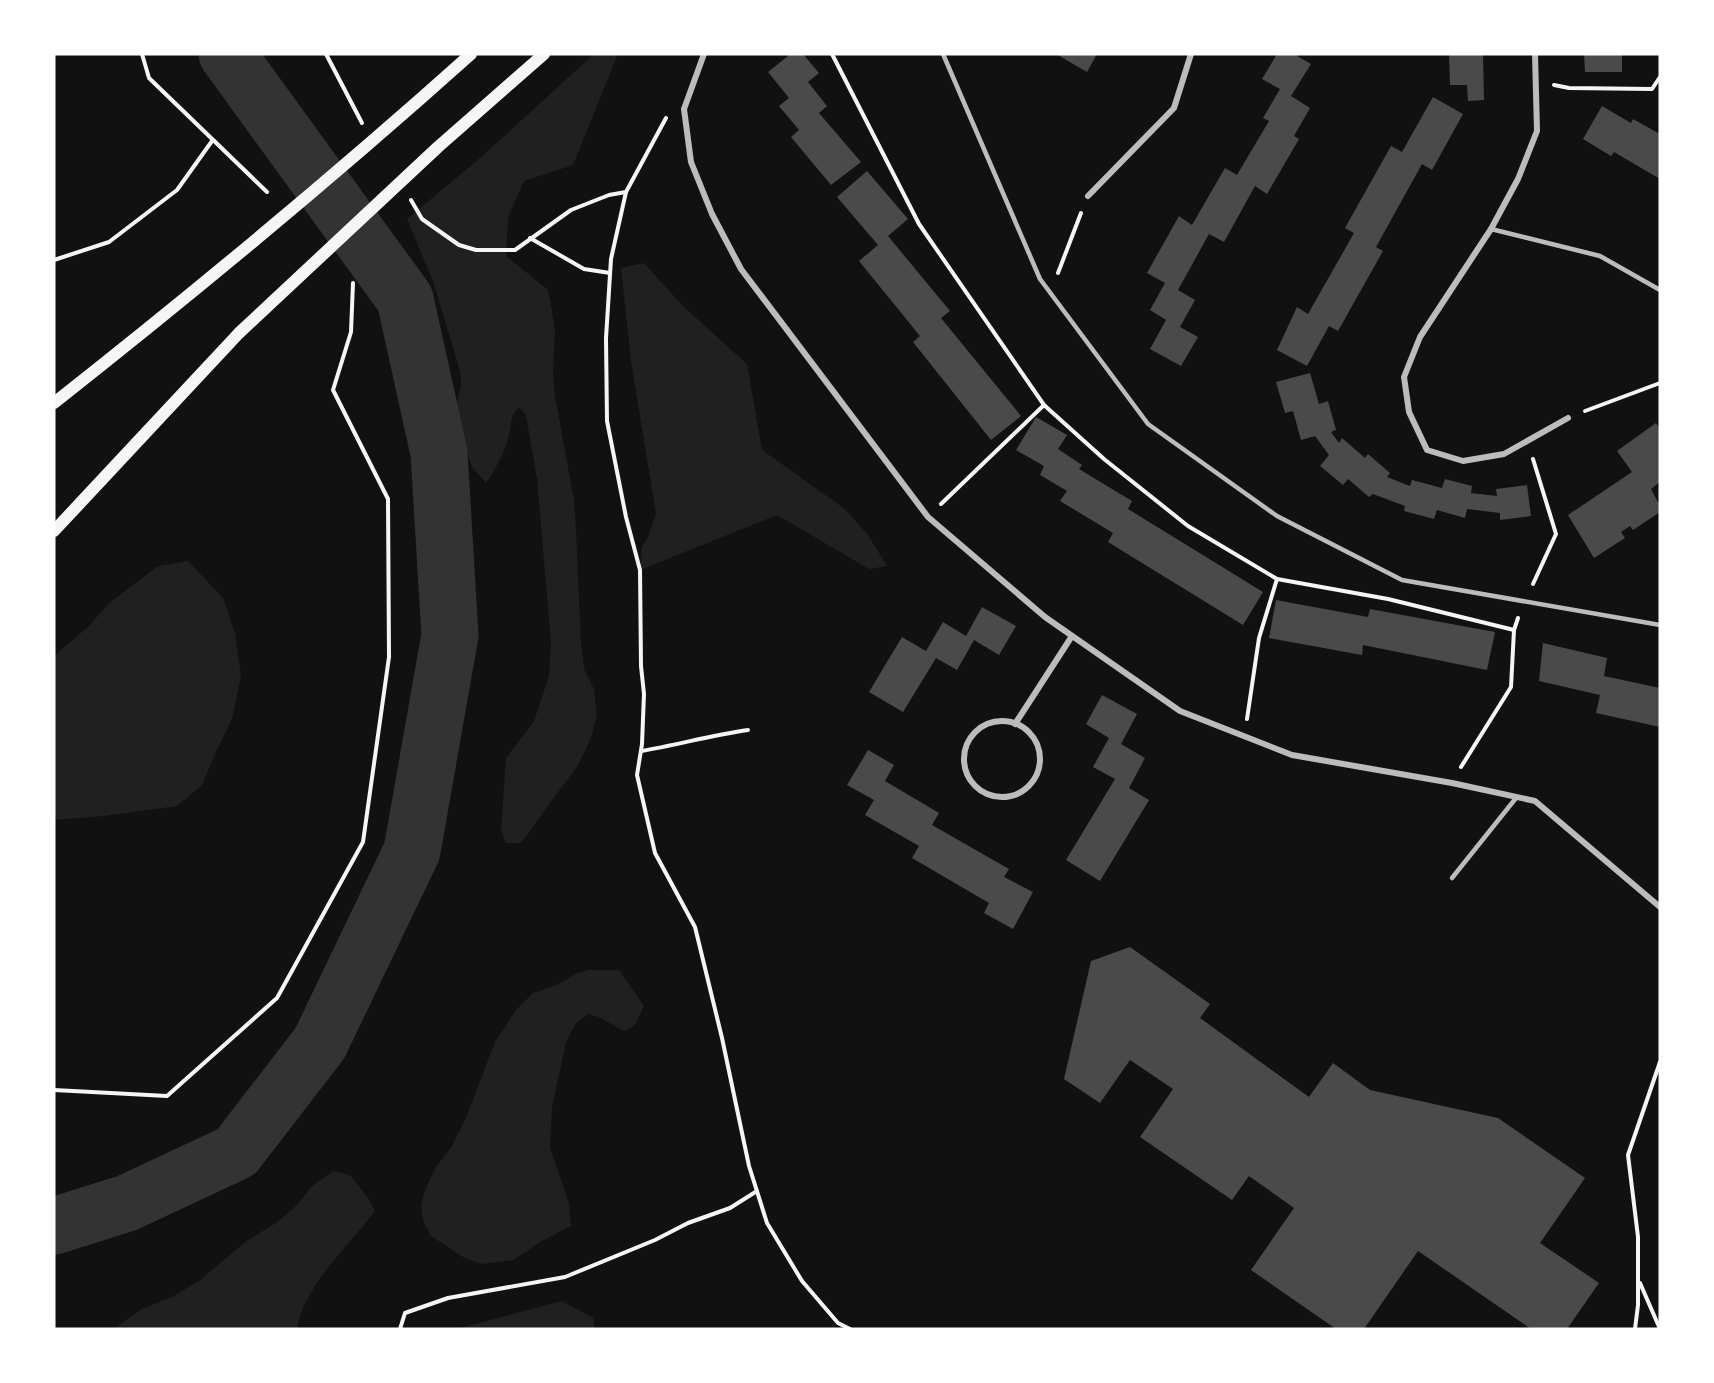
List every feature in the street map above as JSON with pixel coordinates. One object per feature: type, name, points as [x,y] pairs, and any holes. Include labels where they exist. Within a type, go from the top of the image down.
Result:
[{"type":"main road","points":[[54,403],[190,294],[405,113],[471,54]]},
{"type":"main road","points":[[54,531],[239,333],[438,147],[544,54]]},
{"type":"street","points":[[704,54],[684,109],[691,162],[712,214],[741,269],[928,517],[1046,617],[1180,711],[1292,755],[1452,783],[1535,801],[1660,907]]},
{"type":"street","points":[[1088,196],[1174,108],[1191,54]]},
{"type":"street","points":[[1535,54],[1537,131],[1518,179],[1491,229],[1420,337],[1404,377],[1409,412],[1427,450],[1463,461],[1504,454],[1568,418]]},
{"type":"street","points":[[1015,724],[1072,636]]},
{"type":"street","points":[[1002,721],[1015,724],[1026,729],[1034,739],[1039,751],[1038,772],[1032,783],[1022,792],[1004,797],[992,795],[976,787],[969,776],[965,766],[965,752],[970,740],[981,728],[1002,721]]},
{"type":"lane","points":[[943,54],[1040,279],[1148,424],[1277,516],[1402,580],[1660,625]]},
{"type":"lane","points":[[1491,229],[1600,256],[1660,290]]},
{"type":"lane","points":[[1452,878],[1516,798]]},
{"type":"path","points":[[142,54],[149,78],[267,192]]},
{"type":"path","points":[[326,54],[361,120]]},
{"type":"path","points":[[1569,88],[1652,89],[1660,77]]},
{"type":"path","points":[[684,109],[670,111],[650,144],[626,192],[610,273],[606,338],[608,421],[623,506],[640,570],[641,666],[644,694],[641,751],[637,775],[655,853],[695,927],[725,1049],[749,1166],[767,1223],[802,1281],[838,1323],[850,1329]]},
{"type":"path","points":[[54,260],[109,242],[177,190],[212,141]]},
{"type":"path","points":[[422,219],[459,245],[476,250],[514,250],[571,210],[609,195],[626,192]]},
{"type":"path","points":[[1050,294],[1088,196]]},
{"type":"path","points":[[530,238],[584,269],[610,273]]},
{"type":"path","points":[[54,1090],[167,1096],[277,998],[363,842],[389,657],[388,499],[333,390],[351,332],[353,283]]},
{"type":"path","points":[[1568,418],[1660,382]]},
{"type":"path","points":[[928,517],[1044,405]]},
{"type":"path","points":[[1524,601],[1556,534],[1527,442]]},
{"type":"path","points":[[1245,736],[1259,638],[1277,579]]},
{"type":"path","points":[[1452,783],[1511,687],[1514,630]]},
{"type":"path","points":[[641,751],[683,744],[718,734],[748,730]]},
{"type":"path","points":[[1635,1329],[1638,1305],[1638,1237],[1628,1155],[1660,1062]]},
{"type":"path","points":[[400,1329],[405,1313],[448,1298],[565,1277],[655,1240],[688,1223],[730,1208],[757,1191]]},
{"type":"path","points":[[1638,1280],[1660,1329]]},
{"type":"shaded area","points":[[594,54],[618,54],[573,165],[524,181],[508,217],[506,256],[548,290],[551,305],[555,331],[553,372],[555,396],[574,500],[581,644],[584,669],[594,689],[597,715],[591,738],[578,765],[521,843],[506,843],[501,830],[506,758],[534,721],[549,676],[551,642],[537,479],[526,415],[519,407],[512,418],[504,450],[486,483],[472,467],[463,441],[457,404],[461,384],[460,371],[434,284],[407,219],[480,158]]},
{"type":"shaded area","points":[[644,263],[683,306],[747,364],[762,450],[845,509],[868,535],[887,566],[869,569],[777,515],[640,570],[642,547],[656,514],[631,361],[621,268]]},
{"type":"shaded area","points":[[188,561],[223,598],[235,633],[241,676],[232,719],[202,785],[177,806],[54,820],[54,656],[89,626],[109,603],[158,566]]},
{"type":"shaded area","points":[[588,970],[619,970],[644,1006],[635,1025],[624,1031],[599,1017],[588,1014],[576,1023],[566,1042],[552,1107],[550,1148],[569,1203],[571,1226],[513,1260],[481,1264],[463,1257],[431,1236],[423,1220],[421,1205],[426,1188],[466,1118],[495,1042],[516,1010],[533,993],[557,985],[575,974]]},
{"type":"shaded area","points":[[333,1171],[350,1175],[375,1211],[329,1267],[308,1297],[297,1329],[113,1329],[142,1309],[174,1296],[200,1280],[248,1240],[276,1223],[297,1205],[311,1187]]},
{"type":"shaded area","points":[[562,1301],[593,1318],[595,1329],[456,1329]]},
{"type":"building","points":[[786,54],[803,54],[819,73],[808,82],[827,106],[819,113],[861,162],[831,185],[791,137],[799,130],[779,106],[789,98],[768,72],[788,56]]},
{"type":"building","points":[[1056,54],[1097,54],[1087,72]]},
{"type":"building","points":[[1277,54],[1298,54],[1297,56],[1311,64],[1291,96],[1310,108],[1294,136],[1299,139],[1267,194],[1255,186],[1224,242],[1209,234],[1178,290],[1195,300],[1180,327],[1198,337],[1181,366],[1150,349],[1166,320],[1150,310],[1165,283],[1147,273],[1179,216],[1192,225],[1225,168],[1237,175],[1269,121],[1263,118],[1280,89],[1262,79]]},
{"type":"building","points":[[1449,54],[1483,54],[1484,100],[1468,101],[1467,85],[1450,85]]},
{"type":"building","points":[[1584,54],[1622,54],[1622,72],[1585,72]]},
{"type":"building","points":[[1433,97],[1463,114],[1432,170],[1422,164],[1376,247],[1383,251],[1338,331],[1329,326],[1307,366],[1277,350],[1297,307],[1308,314],[1354,233],[1345,228],[1391,146],[1402,152]]},
{"type":"building","points":[[1602,106],[1631,123],[1633,119],[1660,134],[1660,179],[1614,152],[1611,156],[1583,139]]},
{"type":"building","points":[[867,171],[908,219],[888,236],[950,311],[941,318],[1021,416],[991,440],[913,342],[920,336],[859,261],[878,245],[837,197]]},
{"type":"building","points":[[1310,373],[1319,404],[1328,401],[1336,430],[1331,432],[1339,443],[1342,438],[1365,458],[1368,454],[1390,473],[1387,477],[1410,486],[1412,480],[1442,488],[1445,479],[1472,486],[1471,493],[1497,496],[1496,489],[1527,485],[1531,516],[1500,520],[1500,513],[1467,509],[1465,518],[1437,510],[1434,519],[1404,511],[1405,506],[1373,494],[1369,497],[1348,479],[1343,485],[1320,466],[1329,455],[1315,436],[1301,440],[1293,411],[1285,413],[1276,382]]},
{"type":"building","points":[[1036,417],[1067,435],[1058,449],[1082,465],[1079,469],[1132,501],[1128,509],[1263,592],[1243,625],[1108,542],[1113,533],[1060,501],[1067,491],[1040,475],[1044,466],[1016,450]]},
{"type":"building","points":[[1656,423],[1660,429],[1660,482],[1651,489],[1660,506],[1660,512],[1633,530],[1630,526],[1621,532],[1625,538],[1594,558],[1568,515],[1632,472],[1617,451]]},
{"type":"building","points":[[1276,600],[1368,617],[1370,609],[1495,632],[1487,670],[1363,645],[1362,655],[1269,638]]},
{"type":"building","points":[[982,607],[1016,626],[999,655],[974,640],[957,670],[936,658],[903,712],[869,692],[902,637],[926,651],[943,622],[966,636]]},
{"type":"building","points":[[1543,643],[1607,658],[1604,676],[1660,688],[1660,727],[1596,713],[1600,695],[1539,681]]},
{"type":"building","points":[[1102,695],[1137,714],[1121,744],[1145,758],[1129,788],[1149,800],[1100,881],[1066,860],[1115,779],[1093,767],[1109,738],[1086,724]]},
{"type":"building","points":[[868,750],[894,765],[885,781],[939,813],[932,825],[1009,869],[1004,877],[1033,892],[1013,929],[984,913],[989,903],[912,858],[919,846],[865,815],[874,800],[847,785]]},
{"type":"building","points":[[1130,947],[1210,1004],[1200,1018],[1309,1097],[1333,1063],[1370,1090],[1498,1118],[1585,1178],[1540,1243],[1599,1283],[1567,1329],[1531,1329],[1418,1251],[1364,1329],[1336,1329],[1251,1270],[1294,1208],[1249,1176],[1232,1200],[1140,1137],[1173,1089],[1130,1060],[1100,1103],[1064,1079],[1091,961]]},
{"type":"waterway","points":[[54,1226],[127,1203],[236,1152],[320,1043],[412,851],[450,635],[439,453],[405,299],[227,54]]}]
